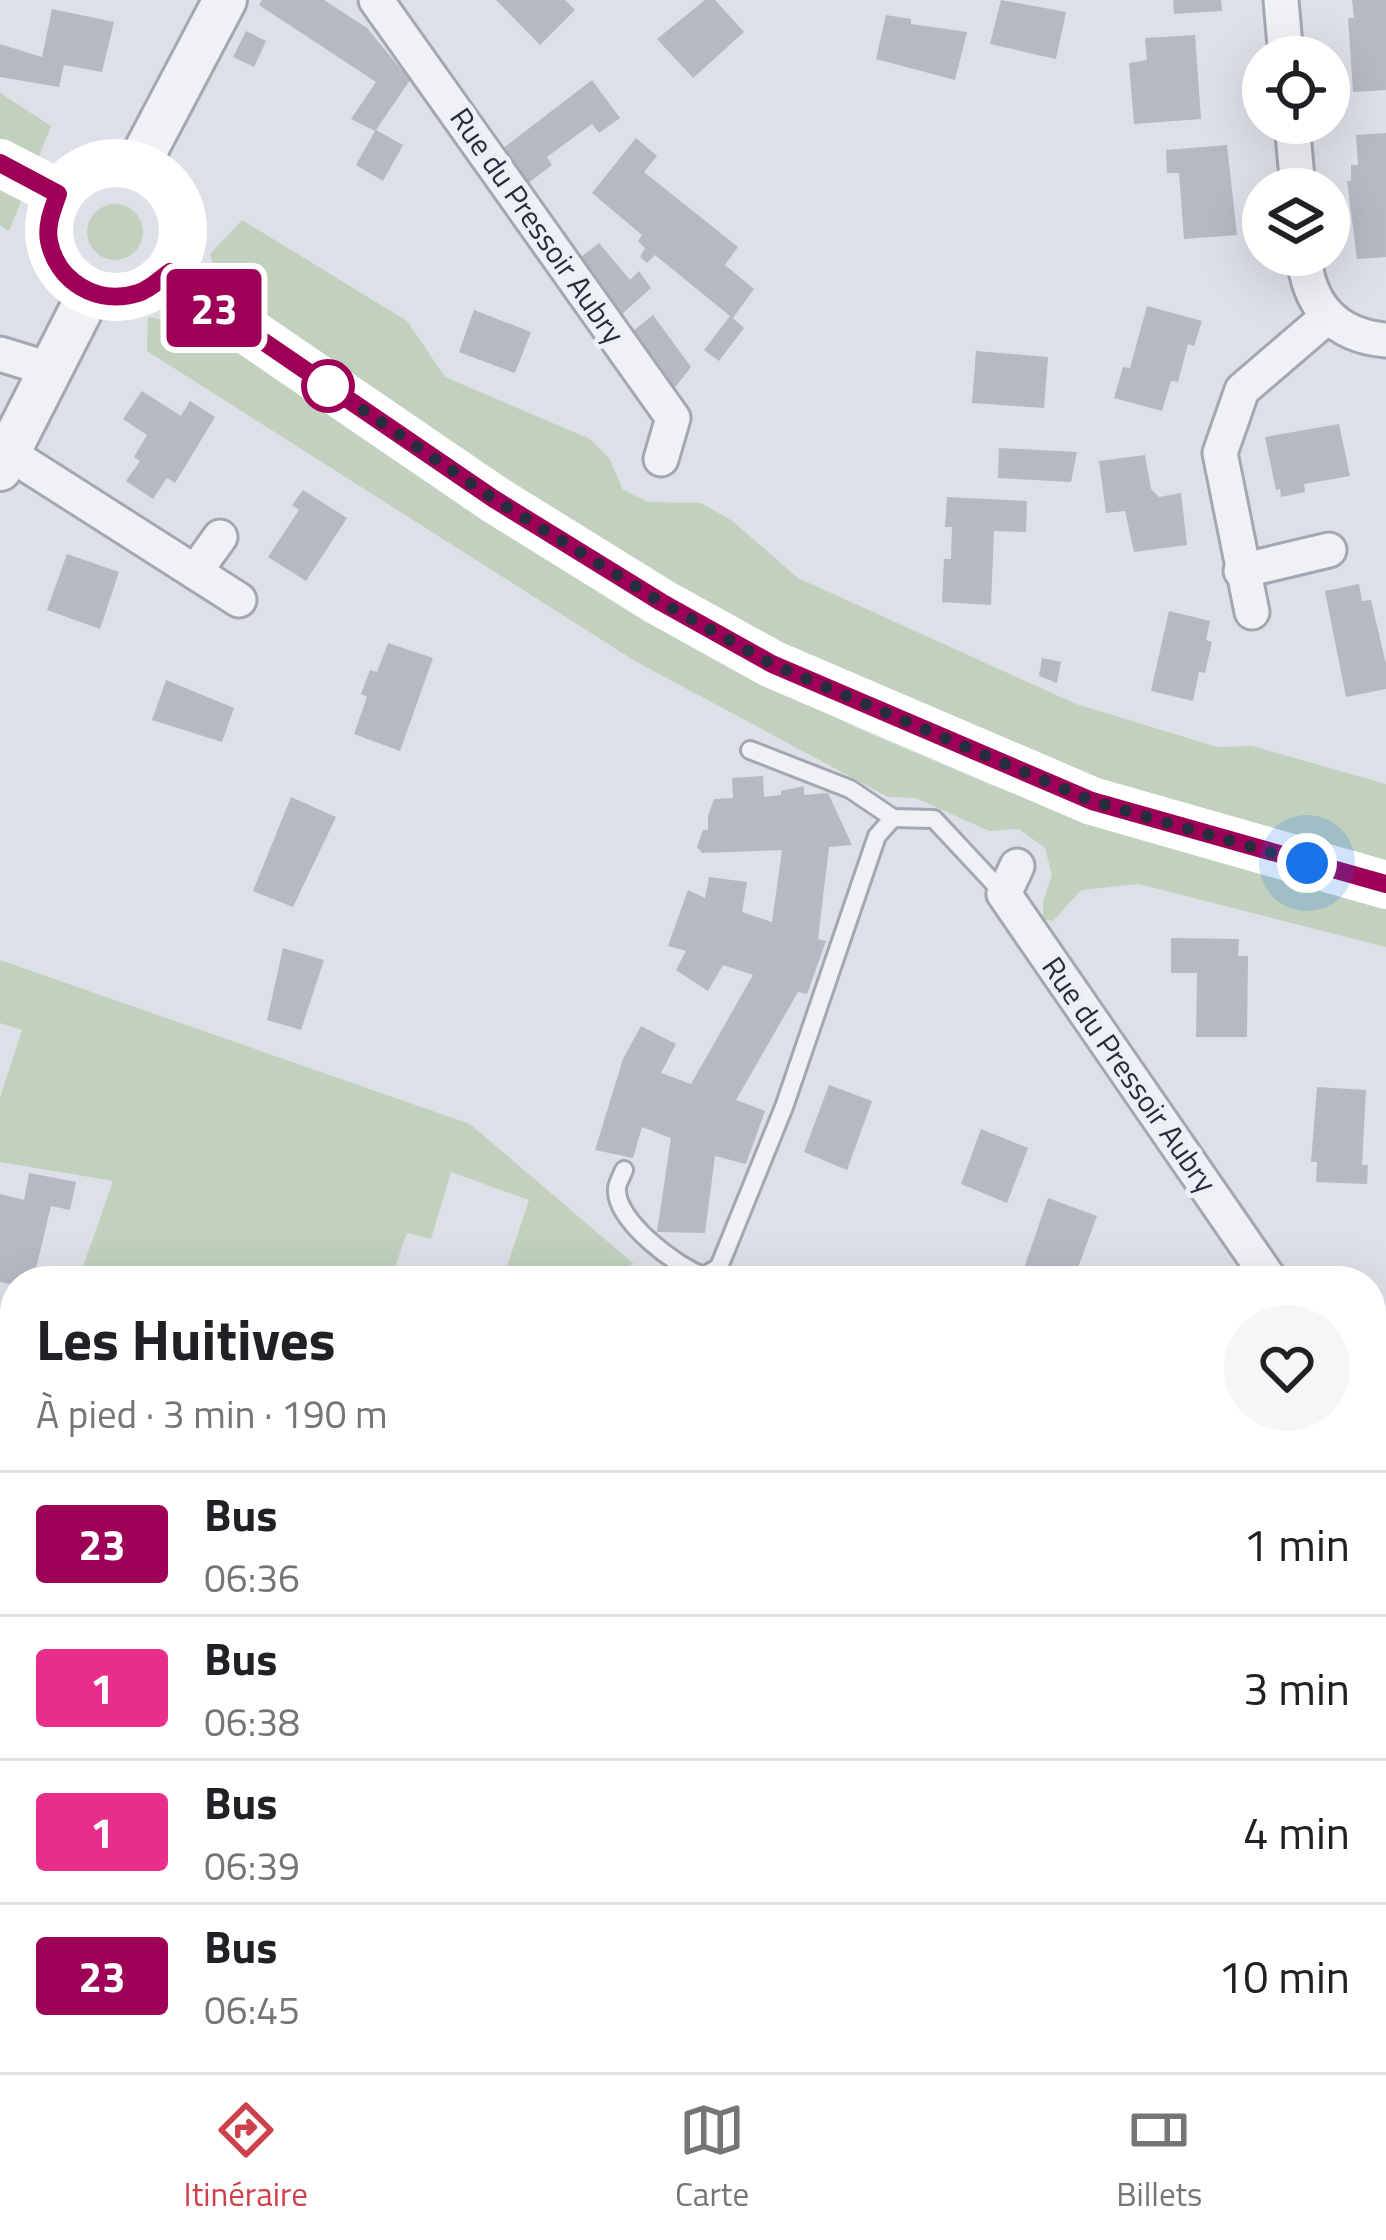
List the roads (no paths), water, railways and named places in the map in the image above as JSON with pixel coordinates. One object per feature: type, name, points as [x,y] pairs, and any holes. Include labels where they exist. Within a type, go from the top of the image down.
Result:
[{"type":"main road","points":[[114,161],[138,165],[157,176],[175,196],[183,217],[182,248],[170,272],[142,292],[114,298],[90,292],[61,270],[49,242],[49,218],[58,194],[72,178],[94,165],[114,161]]},
{"type":"main road","points":[[0,163],[58,194]]},
{"type":"main road","points":[[170,272],[226,316],[494,499],[772,664],[1092,801],[1386,884]]},
{"type":"street","points":[[138,165],[225,0]]},
{"type":"street","name":"Rue du Pressoir Aubry","points":[[376,0],[674,418],[662,459]]},
{"type":"street","points":[[1281,0],[1284,36]]},
{"type":"street","points":[[1306,276],[1327,318],[1362,338],[1386,340]]},
{"type":"street","points":[[90,292],[5,461],[239,600]]},
{"type":"street","points":[[1252,612],[1220,453],[1242,390],[1327,318]]},
{"type":"street","points":[[0,354],[52,370]]},
{"type":"street","points":[[195,572],[220,537]]},
{"type":"street","points":[[1241,572],[1329,550]]},
{"type":"street","name":"Rue du Pressoir Aubry","points":[[1011,880],[1261,1266]]},
{"type":"lane","points":[[751,750],[850,789],[892,818],[934,819],[1011,880]]},
{"type":"lane","points":[[719,1266],[784,1107],[878,836],[892,818]]},
{"type":"lane","points":[[624,1170],[616,1186],[619,1203],[634,1226],[681,1266]]}]
